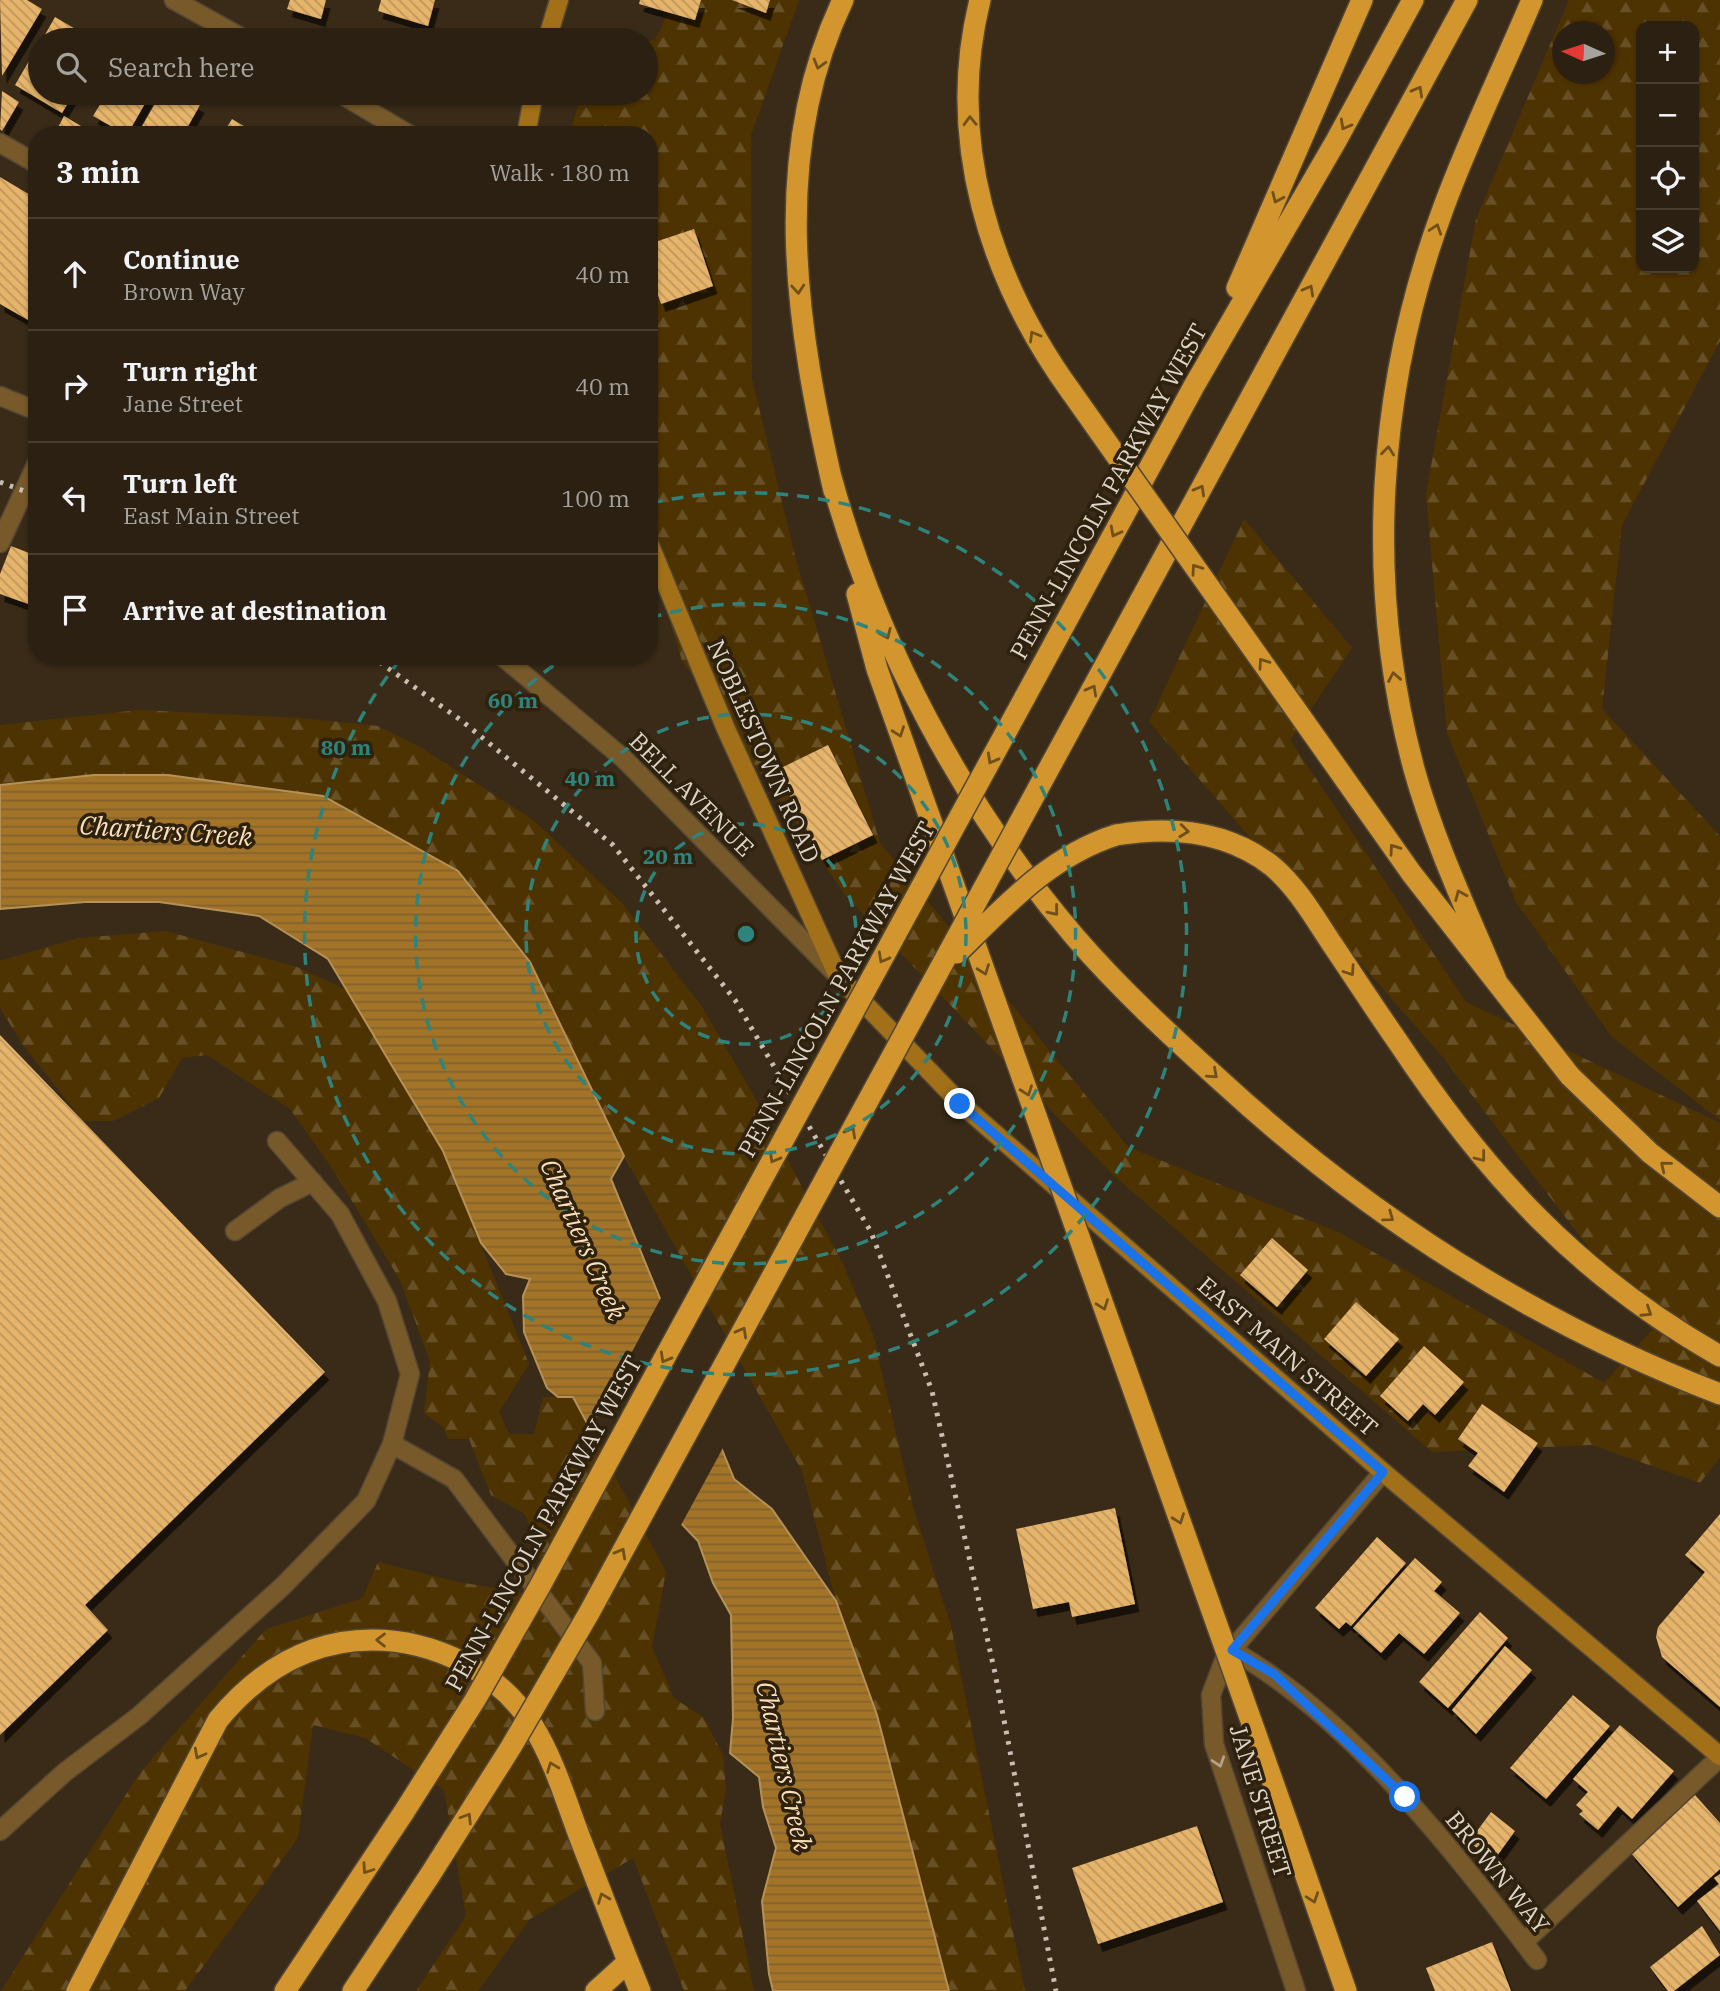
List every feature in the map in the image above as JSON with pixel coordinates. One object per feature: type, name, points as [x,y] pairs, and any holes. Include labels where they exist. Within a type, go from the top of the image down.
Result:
[{"type":"highway","points":[[843,0],[821,57],[801,142],[795,238],[805,356],[877,669],[1346,1991]]},
{"type":"highway","points":[[980,0],[969,78],[972,157],[978,194],[996,257],[1014,299],[1050,362],[1412,874],[1570,1076],[1610,1118],[1650,1153],[1720,1207]]},
{"type":"highway","points":[[1194,386],[1362,0]]},
{"type":"highway","name":"PENN-LINCOLN PARKWAY WEST","points":[[285,1991],[475,1700],[541,1586],[1194,386],[1336,141],[1413,0]]},
{"type":"highway","points":[[353,1991],[511,1747],[589,1613],[1467,0]]},
{"type":"highway","points":[[1496,980],[1431,821],[1403,723],[1387,628],[1382,527],[1391,420],[1411,311],[1443,208],[1532,0]]},
{"type":"highway","points":[[831,477],[868,594],[926,716],[969,790],[1035,887],[1127,994],[1254,1111],[1395,1222],[1459,1265],[1570,1328],[1664,1372],[1720,1394]]},
{"type":"highway","points":[[940,969],[1045,870],[1092,843],[1116,835],[1153,830],[1199,832],[1224,840],[1272,867],[1307,906],[1419,1074],[1495,1175],[1586,1265],[1630,1300],[1720,1356]]},
{"type":"highway","points":[[77,1991],[218,1720],[259,1678],[308,1651],[335,1643],[390,1640],[418,1645],[474,1669],[497,1685],[533,1725],[545,1749],[640,1991]]},
{"type":"highway","points":[[596,1991],[628,1962]]},
{"type":"main road","points":[[551,28],[559,0]]},
{"type":"main road","points":[[528,126],[532,105]]},
{"type":"main road","name":"NOBLESTOWN ROAD","points":[[658,565],[726,729],[838,976]]},
{"type":"main road","name":"EAST MAIN STREET","points":[[838,976],[960,1104],[1383,1472],[1720,1757]]},
{"type":"street","points":[[174,0],[224,28]]},
{"type":"street","points":[[359,105],[395,126]]},
{"type":"street","points":[[0,143],[28,159]]},
{"type":"street","points":[[0,396],[28,407]]},
{"type":"street","points":[[0,543],[28,482]]},
{"type":"street","name":"BELL AVENUE","points":[[513,665],[624,759],[838,976]]},
{"type":"street","points":[[0,1831],[65,1772],[139,1716],[283,1586],[366,1501],[392,1444],[410,1374],[387,1301],[340,1214],[277,1141]]},
{"type":"street","points":[[235,1231],[280,1198],[313,1182]]},
{"type":"street","points":[[392,1444],[454,1479],[592,1663],[595,1711]]},
{"type":"street","name":"JANE STREET","points":[[1296,1991],[1214,1744],[1211,1695],[1216,1675],[1232,1650],[1383,1472]]},
{"type":"street","name":"BROWN WAY","points":[[1232,1650],[1274,1674],[1405,1797],[1462,1862],[1537,1961]]},
{"type":"street","points":[[1524,1942],[1720,1757]]},
{"type":"green space","points":[[674,0],[799,0],[751,135],[752,379],[795,556],[880,843],[1128,1147],[1340,1233],[1604,1383],[1652,1330],[1441,1055],[1149,722],[1244,519],[1352,648],[1290,740],[1466,1002],[1720,1123],[1720,1457],[1700,1483],[1592,1445],[1432,1452],[1111,1173],[846,896],[682,661],[658,582],[658,126],[572,126],[578,105],[658,105],[658,34]]},
{"type":"green space","points":[[1569,0],[1720,0],[1720,341],[1622,525],[1602,709],[1720,836],[1720,1120],[1612,1037],[1516,902],[1447,733],[1426,494],[1476,219],[1552,40],[1552,84],[1615,84],[1615,21],[1560,21]]},
{"type":"green space","points":[[139,710],[301,718],[378,726],[420,747],[533,820],[622,903],[702,1007],[751,1091],[843,1264],[873,1334],[913,1507],[951,1626],[1025,1991],[949,1991],[877,1715],[836,1601],[802,1471],[624,1156],[530,962],[458,871],[323,796],[168,775],[94,775],[0,785],[0,725]]},
{"type":"green space","points":[[166,931],[297,967],[347,990],[443,1151],[529,1364],[499,1412],[509,1434],[534,1434],[543,1397],[573,1397],[666,1572],[652,1647],[674,1698],[704,1718],[723,1755],[726,1789],[720,1824],[754,1991],[684,1991],[633,1858],[530,1919],[478,1991],[416,1991],[466,1916],[444,1790],[365,1738],[313,1725],[298,1838],[185,1991],[1,1991],[139,1774],[266,1629],[363,1598],[378,1562],[453,1581],[553,1598],[525,1514],[491,1495],[469,1439],[448,1439],[443,1427],[424,1413],[430,1361],[400,1280],[332,1168],[290,1109],[207,1055],[182,1058],[159,1098],[113,1121],[83,1121],[23,1045],[0,1008],[0,961],[78,938]]},
{"type":"water","name":"Chartiers Creek","points":[[94,775],[168,775],[323,796],[458,871],[530,962],[624,1156],[611,1179],[734,1479],[772,1509],[836,1601],[877,1715],[949,1991],[773,1991],[762,1901],[776,1848],[763,1807],[759,1777],[730,1753],[733,1718],[731,1615],[713,1583],[698,1541],[589,1427],[573,1397],[558,1397],[547,1388],[524,1332],[523,1296],[530,1279],[506,1274],[481,1243],[443,1151],[328,959],[259,916],[159,902],[85,902],[0,909],[0,785]]},
{"type":"pier","points":[[662,1296],[724,1446],[680,1527],[589,1432]]},
{"type":"building","points":[[0,0],[27,0],[42,9],[31,28],[28,28],[28,32],[2,76]]},
{"type":"building","points":[[290,0],[326,0],[321,19],[287,9]]},
{"type":"building","points":[[381,0],[435,0],[428,26],[378,11]]},
{"type":"building","points":[[640,0],[701,0],[695,20],[639,4]]},
{"type":"building","points":[[732,0],[770,0],[766,13]]},
{"type":"building","points":[[55,17],[74,28],[49,28]]},
{"type":"building","points":[[28,63],[28,93],[15,85]]},
{"type":"building","points":[[2,91],[19,102],[2,131],[0,129]]},
{"type":"building","points":[[49,105],[67,105],[62,113]]},
{"type":"building","points":[[100,105],[144,105],[132,126],[111,126],[93,116]]},
{"type":"building","points":[[154,105],[200,105],[188,126],[142,126]]},
{"type":"building","points":[[64,116],[81,126],[59,126]]},
{"type":"building","points":[[232,119],[244,126],[228,126]]},
{"type":"building","points":[[0,177],[28,194],[28,320],[0,304]]},
{"type":"building","points":[[694,229],[713,286],[661,304],[658,295],[658,241]]},
{"type":"building","points":[[11,546],[28,553],[28,604],[0,594],[0,574]]},
{"type":"building","points":[[828,745],[873,835],[822,860],[777,770]]},
{"type":"building","points":[[0,1035],[325,1372],[85,1605],[108,1630],[0,1735]]},
{"type":"building","points":[[1272,1238],[1308,1270],[1277,1307],[1240,1275]]},
{"type":"building","points":[[1356,1302],[1399,1339],[1366,1376],[1324,1339]]},
{"type":"building","points":[[1424,1346],[1464,1382],[1435,1415],[1423,1404],[1408,1421],[1380,1396]]},
{"type":"building","points":[[1482,1404],[1538,1443],[1504,1492],[1468,1466],[1478,1453],[1458,1439]]},
{"type":"building","points":[[1115,1508],[1135,1604],[1072,1617],[1069,1602],[1033,1609],[1016,1529]]},
{"type":"building","points":[[1720,1514],[1720,1707],[1662,1657],[1656,1637],[1658,1627],[1705,1572],[1685,1555]]},
{"type":"building","points":[[1377,1537],[1406,1563],[1351,1626],[1346,1622],[1339,1629],[1315,1608]]},
{"type":"building","points":[[1415,1558],[1442,1582],[1434,1591],[1460,1613],[1424,1654],[1399,1633],[1381,1653],[1353,1628]]},
{"type":"building","points":[[1480,1612],[1508,1638],[1448,1708],[1419,1682]]},
{"type":"building","points":[[1505,1646],[1532,1670],[1476,1734],[1452,1710]]},
{"type":"building","points":[[1573,1695],[1610,1726],[1546,1799],[1510,1768]]},
{"type":"building","points":[[1620,1725],[1674,1771],[1632,1819],[1618,1806],[1598,1830],[1579,1814],[1583,1811],[1576,1805],[1588,1792],[1573,1779]]},
{"type":"building","points":[[1695,1795],[1720,1823],[1720,1869],[1678,1907],[1630,1852]]},
{"type":"building","points":[[1491,1812],[1515,1831],[1494,1860],[1469,1842]]},
{"type":"building","points":[[1197,1826],[1223,1902],[1098,1944],[1072,1868]]},
{"type":"building","points":[[1720,1874],[1720,1931],[1697,1901],[1719,1884],[1714,1878]]},
{"type":"building","points":[[1702,1926],[1720,1955],[1674,1991],[1668,1991],[1650,1967]]},
{"type":"building","points":[[1492,1942],[1511,1991],[1435,1991],[1426,1968]]},
{"type":"railway","points":[[0,482],[28,493]]},
{"type":"railway","points":[[384,665],[462,721],[613,845],[735,1000],[871,1232],[932,1391],[995,1673],[1056,1991]]},
{"type":"route","points":[[960,1104],[1383,1472],[1232,1650],[1274,1674],[1405,1797]]}]
